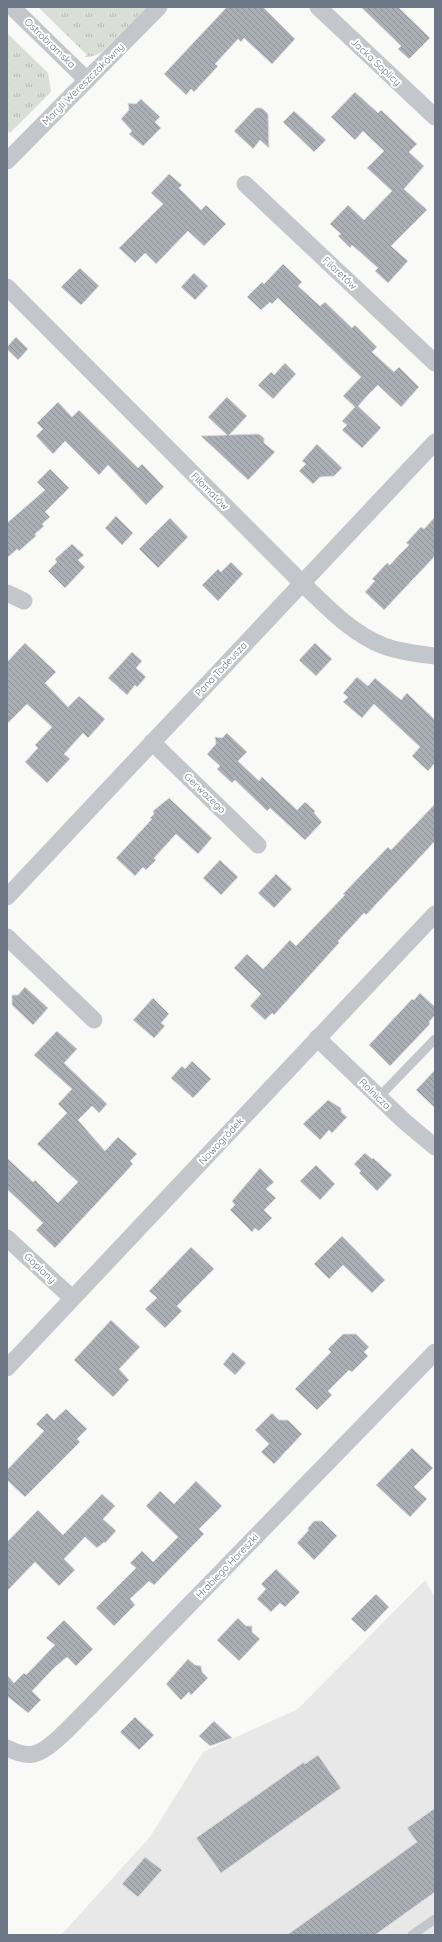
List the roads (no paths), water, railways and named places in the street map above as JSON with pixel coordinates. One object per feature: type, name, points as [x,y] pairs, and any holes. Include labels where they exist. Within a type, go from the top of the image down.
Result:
[{"type":"street","name":"Ostrobramska","points":[[12,7],[87,80]]},
{"type":"street","name":"Maryli Wereszczakówny","points":[[7,160],[159,7]]},
{"type":"street","name":"Jacka Soplicy","points":[[318,7],[435,117]]},
{"type":"street","name":"Filaretów","points":[[245,184],[435,363]]},
{"type":"street","name":"Filomatów","points":[[7,288],[302,583],[338,616],[373,641],[403,651],[435,656]]},
{"type":"street","name":"Pana Tadeusza","points":[[7,897],[435,442]]},
{"type":"street","points":[[7,593],[24,601]]},
{"type":"street","name":"Gerwazego","points":[[152,742],[258,845]]},
{"type":"street","name":"Nowogródek","points":[[7,1368],[435,914]]},
{"type":"street","points":[[7,937],[94,1020]]},
{"type":"street","name":"Rolnicza","points":[[317,1038],[379,1097],[435,1147]]},
{"type":"street","name":"Goplany","points":[[7,1238],[72,1298]]},
{"type":"street","name":"Hrabiego Horeszki","points":[[7,1748],[17,1753],[34,1754],[46,1749],[89,1708],[435,1352]]},
{"type":"lane","points":[[379,1097],[435,1039]]},
{"type":"lane","points":[[412,1935],[435,1919]]}]
